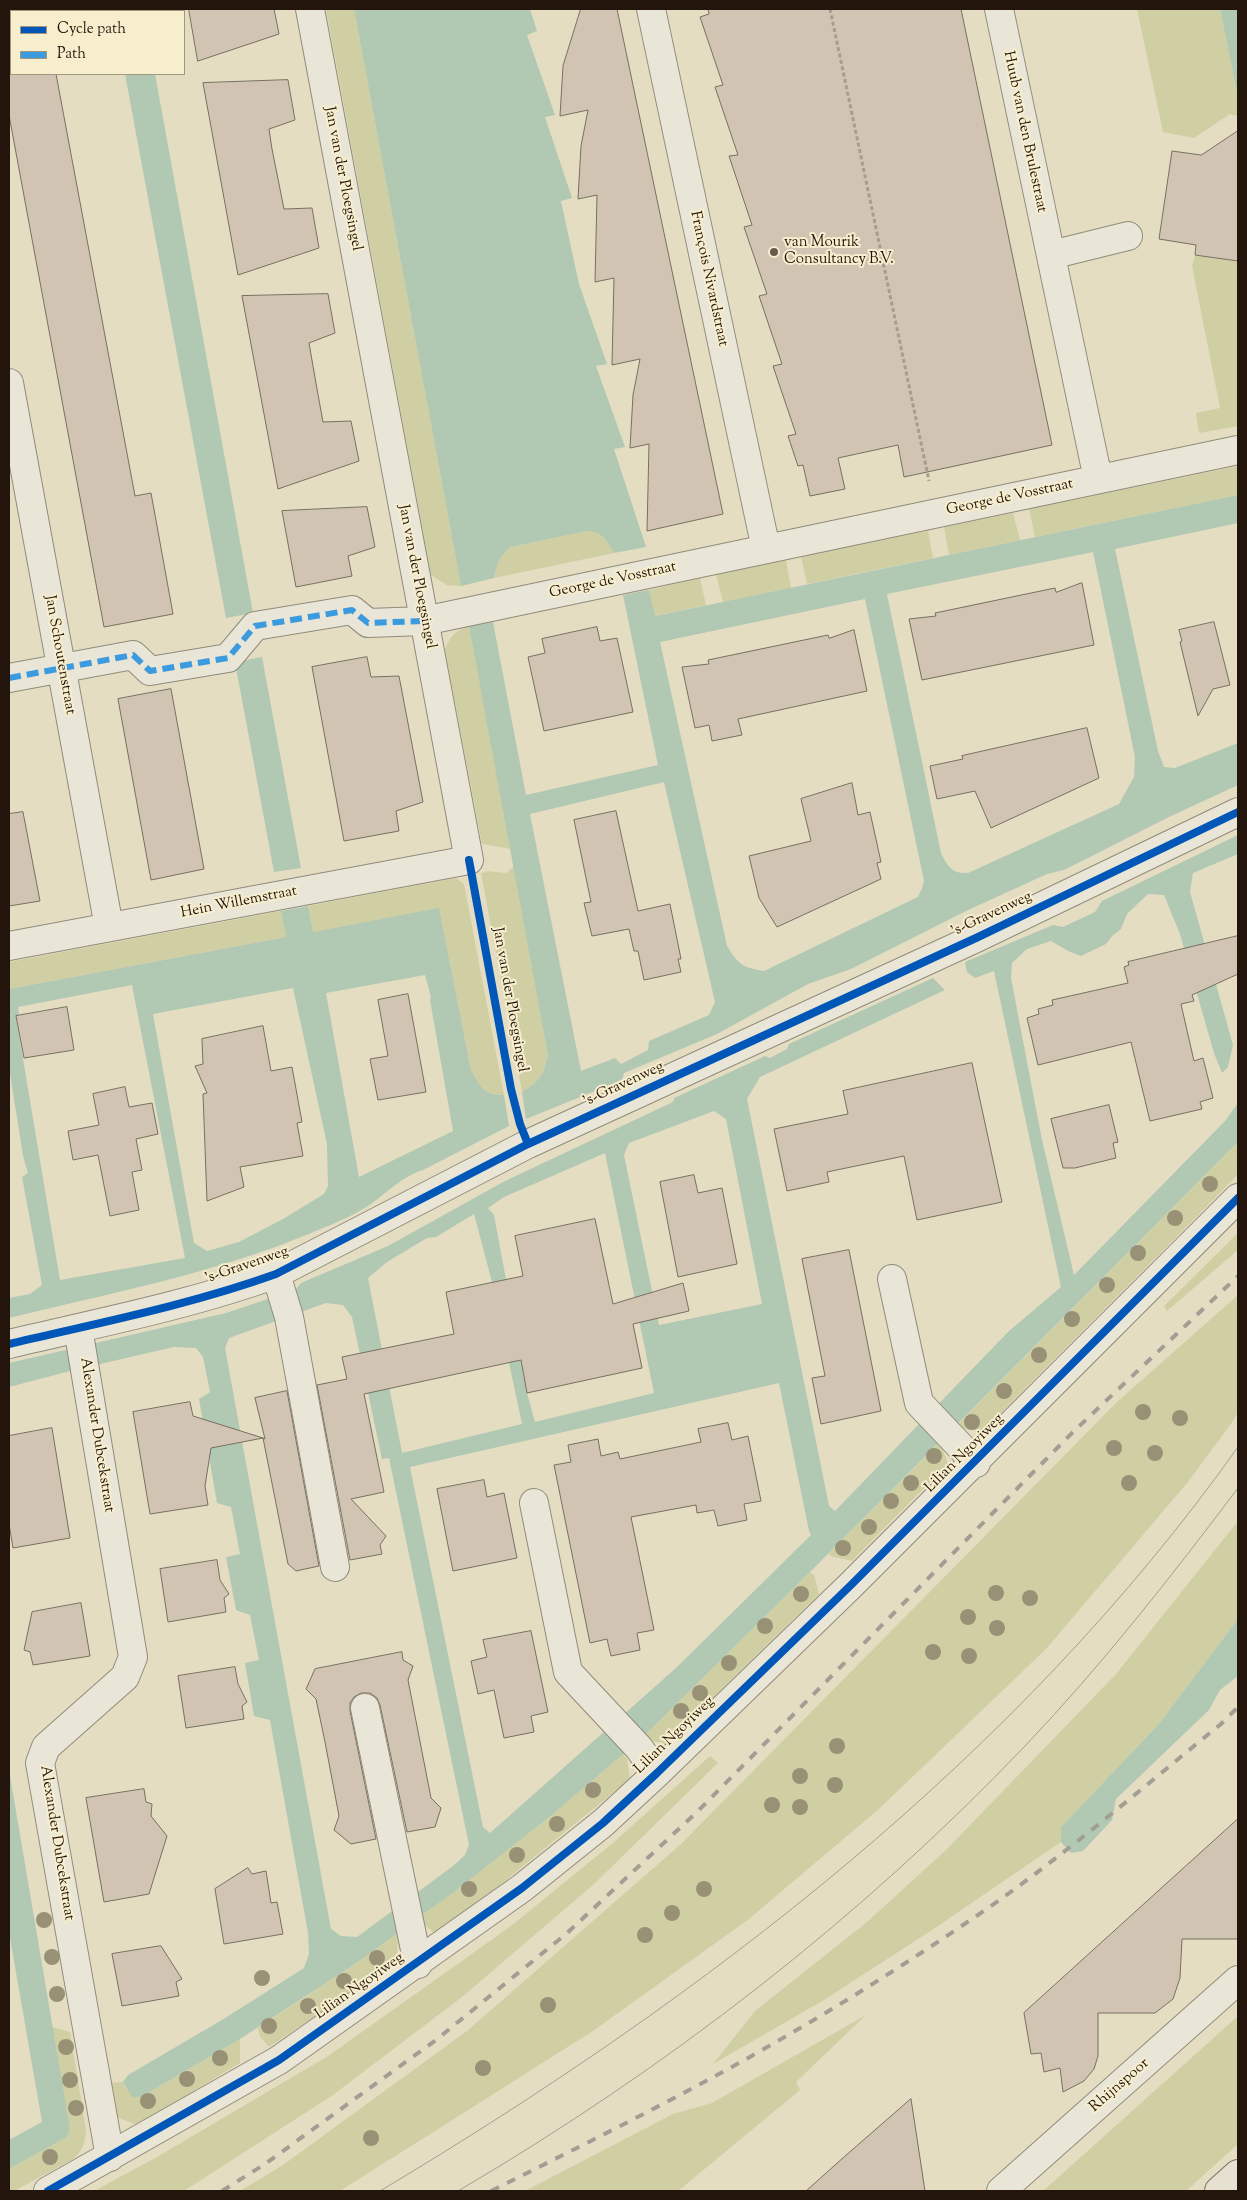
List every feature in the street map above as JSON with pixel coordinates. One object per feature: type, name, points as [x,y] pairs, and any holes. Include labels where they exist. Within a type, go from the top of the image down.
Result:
[{"type":"highway","points":[[1220,2191],[1238,2174]]},
{"type":"street","name":"Jan van der Ploegsingel","points":[[310,9],[470,860]]},
{"type":"street","name":"François Nivardstraat","points":[[651,9],[766,549]]},
{"type":"street","name":"Huub van den Brulestraat","points":[[998,9],[1098,479]]},
{"type":"street","points":[[1051,255],[1128,236]]},
{"type":"street","name":"Jan Schoutenstraat","points":[[9,383],[109,927]]},
{"type":"street","name":"George de Vosstraat","points":[[9,678],[133,655],[150,671],[228,658],[255,626],[352,610],[368,623],[424,621],[1238,450]]},
{"type":"street","name":"'s-Gravenweg","points":[[9,1344],[79,1334],[208,1295],[283,1295],[528,1144],[976,938],[1238,812]]},
{"type":"street","name":"Hein Willemstraat","points":[[9,946],[470,860]]},
{"type":"street","name":"Lilian Ngoyiweg","points":[[48,2191],[110,2158],[279,2060],[418,1964],[564,1855],[658,1773],[967,1453],[1154,1281],[1238,1198]]},
{"type":"street","name":"Lilian Ngoyiweg","points":[[892,1279],[919,1404],[967,1453]]},
{"type":"street","points":[[283,1295],[335,1567]]},
{"type":"street","name":"Alexander Dubcekstraat","points":[[79,1334],[133,1657],[125,1677],[46,1747],[40,1763],[110,2158]]},
{"type":"street","name":"Lilian Ngoyiweg","points":[[534,1503],[568,1672],[639,1748],[658,1773]]},
{"type":"street","name":"Lilian Ngoyiweg","points":[[365,1708],[418,1964]]},
{"type":"street","name":"Rhijnspoor","points":[[1001,2191],[1238,1980]]},
{"type":"path","points":[[830,9],[936,514]]},
{"type":"shaded area","points":[[326,9],[354,9],[461,586],[447,585],[431,575]]},
{"type":"shaded area","points":[[354,9],[530,9],[537,31],[527,35],[555,115],[545,117],[572,198],[561,201],[579,284],[607,364],[596,366],[625,447],[614,449],[646,547],[614,553],[604,538],[597,533],[587,531],[511,547],[499,561],[494,578],[461,586]]},
{"type":"shaded area","points":[[1137,9],[1220,9],[1238,98],[1238,116],[1230,114],[1194,138],[1163,132]]},
{"type":"shaded area","points":[[1220,9],[1238,9],[1238,98]]},
{"type":"shaded area","points":[[125,75],[155,75],[253,613],[226,618]]},
{"type":"shaded area","points":[[1238,247],[1238,426],[1199,433],[1196,413],[1220,408],[1192,266],[1195,255],[1236,261],[1233,249]]},
{"type":"shaded area","points":[[1238,466],[1238,495],[1035,537],[1029,509]]},
{"type":"shaded area","points":[[1238,495],[1238,523],[1115,549],[1158,751],[1164,767],[1175,768],[1238,743],[1238,785],[1169,817],[1064,870],[1047,874],[966,911],[851,969],[808,984],[717,1034],[624,1073],[622,1080],[526,1119],[522,1092],[533,1085],[540,1077],[548,1055],[469,626],[493,622],[526,795],[658,765],[623,595],[649,590],[655,616]],"holes":[[[1093,552],[1135,757],[1134,777],[1119,804],[968,873],[954,871],[948,866],[941,853],[887,594]],[[865,599],[924,881],[918,897],[764,971],[746,967],[738,961],[727,946],[660,642]],[[664,782],[715,1002],[709,1015],[649,1041],[648,1050],[621,1064],[615,1058],[581,1071],[530,814]]]},
{"type":"shaded area","points":[[1013,513],[1020,540],[949,555],[944,527]]},
{"type":"shaded area","points":[[587,531],[597,533],[604,538],[614,553],[494,578],[499,561],[511,547]]},
{"type":"shaded area","points":[[928,531],[933,558],[807,584],[801,556]]},
{"type":"shaded area","points":[[786,560],[791,588],[723,602],[716,574]]},
{"type":"shaded area","points":[[700,578],[706,605],[654,616],[649,590]]},
{"type":"shaded area","points":[[469,626],[511,849],[482,844],[445,650],[454,635]]},
{"type":"shaded area","points":[[262,657],[301,868],[274,872],[235,662]]},
{"type":"shaded area","points":[[1238,835],[1238,854],[1193,873],[1190,892],[1233,1045],[1228,1067],[1222,1073],[1214,1053],[1180,934],[1164,895],[1148,894],[1127,914],[1121,929],[1106,944],[1081,956],[1051,941],[1027,949],[1012,963],[1011,978],[1042,1140],[1074,1275],[1225,1121],[1238,1103],[1238,1142],[643,1737],[552,1815],[450,1895],[358,1962],[240,2039],[141,2097],[132,2097],[123,2082],[128,2075],[222,2020],[304,1968],[309,1954],[308,1933],[270,1720],[254,1716],[245,1663],[259,1660],[250,1615],[236,1610],[226,1557],[240,1554],[231,1507],[217,1503],[199,1399],[210,1392],[203,1357],[196,1348],[174,1347],[9,1387],[9,1363],[226,1313],[295,1290],[301,1283],[388,1246],[505,1181],[673,1102],[674,1098],[765,1056],[770,1058],[787,1049],[789,1044],[933,978],[945,990],[760,1077],[747,1099],[829,1506],[835,1511],[1008,1332],[1061,1287],[994,971],[975,978],[967,972],[965,962],[1053,925],[1063,927],[1095,912],[1102,901]],"holes":[[[714,1111],[726,1119],[762,1304],[659,1325],[624,1155],[629,1143]],[[605,1153],[654,1393],[535,1422],[527,1393],[494,1215],[488,1208],[504,1197]],[[474,1214],[491,1278],[522,1424],[402,1453],[368,1278],[387,1262],[427,1238],[436,1237]],[[326,1303],[343,1305],[352,1317],[382,1459],[389,1458],[469,1845],[465,1855],[453,1866],[357,1937],[341,1936],[331,1929],[225,1348],[229,1338]],[[779,1383],[811,1535],[676,1668],[490,1833],[483,1827],[410,1467]]]},
{"type":"shaded area","points":[[515,866],[548,1055],[540,1077],[533,1085],[522,1092],[481,873],[486,871],[506,873]]},
{"type":"shaded area","points":[[456,878],[464,884],[504,1095],[497,1095],[483,1089],[471,1070],[439,909],[313,932],[308,906]]},
{"type":"shaded area","points":[[308,906],[313,932],[439,908],[471,1070],[483,1089],[497,1095],[504,1095],[509,1126],[414,1173],[356,1213],[301,1237],[193,1273],[9,1318],[9,1298],[30,1294],[42,1285],[22,1177],[28,1173],[23,1156],[9,1067],[9,989],[286,937],[281,911]],"holes":[[[425,975],[431,997],[453,1131],[359,1177],[326,993]],[[132,985],[185,1258],[60,1280],[16,1017],[19,1015],[18,1007]],[[293,988],[327,1144],[328,1186],[324,1194],[283,1219],[239,1242],[207,1251],[194,1243],[153,1014]]]},
{"type":"shaded area","points":[[281,911],[286,937],[9,989],[9,962]]},
{"type":"shaded area","points":[[1238,1142],[1238,1174],[1220,1193],[983,1431],[964,1429],[958,1424]]},
{"type":"shaded area","points":[[1238,1233],[1238,1250],[1167,1311],[1164,1306]]},
{"type":"shaded area","points":[[1238,1295],[1238,1412],[1233,1421],[1188,1482],[1046,1649],[880,1808],[749,1919],[593,2031],[340,2191],[240,2191],[283,2165],[467,2031],[681,1844],[1117,1402]]},
{"type":"shaded area","points":[[940,1442],[948,1464],[852,1561],[830,1556],[829,1553]]},
{"type":"shaded area","points":[[1238,1521],[1238,1619],[1158,1725],[1061,1827],[1061,1842],[932,1930],[824,2000],[713,2064],[755,2011],[867,1922],[946,1850],[1116,1674]]},
{"type":"shaded area","points":[[810,1572],[814,1575],[819,1594],[664,1745],[663,1743],[644,1740],[643,1737]]},
{"type":"shaded area","points":[[1238,1619],[1238,1676],[1220,1690],[1209,1710],[1116,1799],[1112,1820],[1083,1851],[1071,1853],[1061,1842],[1061,1827],[1158,1725]]},
{"type":"shaded area","points":[[623,1754],[627,1759],[630,1779],[495,1889],[435,1933],[422,1923],[421,1917],[552,1815]]},
{"type":"shaded area","points":[[710,1756],[718,1763],[593,1885],[462,1997],[333,2095],[184,2191],[94,2191],[157,2157],[328,2056],[511,1926],[614,1842]]},
{"type":"shaded area","points":[[9,1770],[70,2129],[67,2137],[9,2169],[9,2140],[42,2122],[9,1932]]},
{"type":"shaded area","points":[[398,1933],[397,1961],[269,2047],[260,2037],[258,2028],[358,1962]]},
{"type":"shaded area","points":[[866,2015],[796,2082],[800,2090],[678,2191],[525,2191],[673,2114],[712,2103]]},
{"type":"shaded area","points":[[1238,2016],[1238,2144],[1186,2191],[1043,2191]]},
{"type":"shaded area","points":[[52,2027],[70,2032],[86,2130],[84,2142],[79,2153],[73,2159],[14,2191],[9,2191],[9,2169],[67,2137],[70,2129]]},
{"type":"shaded area","points":[[240,2039],[240,2063],[149,2118],[135,2124],[116,2117],[106,2083],[123,2082],[126,2089],[141,2097]]},
{"type":"building","points":[[189,9],[274,9],[279,34],[198,61]]},
{"type":"building","points":[[581,9],[617,9],[723,514],[647,531],[649,444],[630,448],[633,395],[640,359],[612,365],[614,278],[595,282],[597,195],[578,199],[581,146],[588,110],[560,116],[563,66]]},
{"type":"building","points":[[708,9],[961,9],[1052,445],[904,477],[898,445],[838,458],[845,489],[810,496],[803,465],[798,466],[788,436],[796,434],[773,366],[782,364],[759,296],[767,294],[744,227],[752,225],[729,156],[738,155],[715,87],[723,85],[700,17],[709,14]]},
{"type":"building","points":[[9,74],[56,75],[135,496],[151,493],[173,614],[104,627],[9,115]]},
{"type":"building","points":[[288,80],[295,120],[269,129],[272,149],[284,209],[312,208],[319,248],[238,275],[203,83]]},
{"type":"building","points":[[1238,131],[1238,261],[1195,255],[1196,245],[1159,239],[1172,151],[1201,155]]},
{"type":"building","points":[[328,294],[335,333],[309,343],[323,422],[351,421],[359,461],[278,489],[242,296]]},
{"type":"building","points":[[367,507],[375,547],[348,556],[352,576],[296,587],[282,511]]},
{"type":"building","points":[[1082,583],[1094,645],[922,680],[909,619],[936,616],[935,613],[1055,588],[1056,592]]},
{"type":"building","points":[[1214,622],[1230,685],[1213,689],[1198,716],[1180,642],[1182,641],[1179,630]]},
{"type":"building","points":[[597,627],[600,641],[617,638],[633,712],[544,731],[528,657],[545,653],[542,639]]},
{"type":"building","points":[[854,630],[867,691],[738,719],[742,735],[712,741],[709,725],[695,728],[682,667],[709,664],[708,660],[828,635],[829,638]]},
{"type":"building","points":[[367,657],[371,677],[399,676],[423,802],[396,811],[399,831],[344,841],[312,667]]},
{"type":"building","points":[[171,689],[204,869],[151,880],[118,699]]},
{"type":"building","points":[[1087,728],[1099,778],[991,828],[975,791],[937,799],[930,766],[963,759],[962,756]]},
{"type":"building","points":[[852,783],[858,815],[870,812],[881,862],[877,863],[881,879],[777,927],[759,898],[749,856],[811,841],[801,799]]},
{"type":"building","points":[[616,811],[638,911],[670,904],[681,959],[678,959],[681,972],[644,980],[638,951],[634,951],[629,929],[592,936],[584,903],[591,902],[574,820]]},
{"type":"building","points":[[23,812],[40,901],[9,906],[9,814]]},
{"type":"building","points":[[1238,936],[1238,974],[1192,995],[1194,1001],[1181,1004],[1194,1061],[1203,1058],[1213,1098],[1200,1102],[1202,1109],[1150,1121],[1131,1042],[1038,1065],[1027,1018],[1039,1014],[1038,1009],[1053,1005],[1052,1000],[1128,983],[1124,967],[1129,965],[1128,962]]},
{"type":"building","points":[[408,994],[426,1092],[378,1100],[370,1059],[388,1056],[378,1000]]},
{"type":"building","points":[[67,1007],[74,1050],[24,1058],[16,1016]]},
{"type":"building","points":[[263,1026],[271,1071],[292,1067],[302,1122],[297,1123],[303,1156],[240,1167],[244,1187],[207,1201],[203,1094],[207,1093],[195,1066],[203,1064],[202,1039]]},
{"type":"building","points":[[972,1063],[1002,1202],[917,1220],[904,1156],[827,1172],[829,1182],[787,1191],[774,1129],[848,1114],[843,1091]]},
{"type":"building","points":[[125,1087],[129,1107],[152,1103],[158,1134],[136,1139],[142,1170],[132,1172],[139,1210],[110,1216],[98,1155],[73,1160],[68,1131],[99,1125],[93,1094]]},
{"type":"building","points":[[1109,1105],[1118,1142],[1113,1143],[1116,1158],[1075,1168],[1063,1168],[1051,1119]]},
{"type":"building","points":[[694,1175],[698,1193],[722,1188],[737,1264],[678,1277],[660,1182]]},
{"type":"building","points":[[595,1219],[613,1304],[683,1283],[689,1311],[633,1324],[642,1368],[527,1393],[521,1360],[364,1394],[384,1492],[351,1499],[386,1536],[380,1545],[382,1554],[350,1560],[317,1385],[347,1379],[342,1357],[454,1334],[446,1292],[523,1276],[515,1236]]},
{"type":"building","points":[[849,1250],[881,1411],[821,1424],[812,1378],[825,1376],[802,1259]]},
{"type":"building","points":[[287,1391],[319,1566],[296,1571],[288,1564],[263,1438],[265,1439],[255,1398]]},
{"type":"building","points":[[190,1402],[193,1416],[263,1438],[211,1448],[205,1486],[208,1505],[150,1514],[133,1412]]},
{"type":"building","points":[[728,1423],[732,1440],[748,1436],[761,1501],[744,1504],[747,1520],[718,1526],[714,1510],[697,1513],[696,1505],[631,1517],[654,1630],[637,1633],[640,1650],[611,1656],[607,1639],[590,1643],[554,1465],[571,1462],[568,1445],[598,1439],[601,1456],[618,1452],[620,1459],[701,1442],[698,1429]]},
{"type":"building","points":[[52,1428],[70,1538],[13,1548],[9,1524],[9,1436]]},
{"type":"building","points":[[484,1480],[487,1497],[504,1493],[517,1558],[453,1571],[437,1489]]},
{"type":"building","points":[[217,1560],[220,1580],[229,1594],[224,1598],[226,1612],[168,1622],[160,1569]]},
{"type":"building","points":[[81,1603],[90,1656],[33,1665],[30,1652],[24,1650],[32,1612]]},
{"type":"building","points":[[531,1631],[548,1712],[531,1716],[534,1732],[504,1738],[494,1690],[478,1694],[471,1661],[487,1657],[483,1640]]},
{"type":"building","points":[[402,1652],[403,1660],[413,1666],[408,1680],[431,1798],[441,1808],[435,1827],[407,1832],[380,1705],[377,1698],[370,1693],[361,1693],[354,1697],[350,1703],[350,1711],[376,1839],[351,1844],[334,1830],[339,1816],[325,1742],[316,1699],[306,1689],[315,1669]]},
{"type":"building","points":[[235,1667],[238,1684],[247,1702],[242,1706],[244,1719],[186,1728],[178,1676]]},
{"type":"building","points":[[144,1789],[146,1802],[152,1804],[151,1816],[167,1836],[149,1894],[104,1902],[86,1798]]},
{"type":"building","points":[[1238,1819],[1238,1939],[1182,1939],[1180,1978],[1173,1999],[1155,2013],[1098,2013],[1098,2056],[1094,2069],[1084,2081],[1063,2092],[1060,2068],[1044,2072],[1041,2053],[1031,2054],[1024,2013]]},
{"type":"building","points":[[248,1868],[252,1874],[266,1871],[271,1903],[277,1902],[283,1934],[224,1944],[215,1889]]},
{"type":"building","points":[[161,1946],[182,1979],[176,1982],[179,1996],[122,2006],[112,1954]]},
{"type":"building","points":[[911,2099],[925,2191],[806,2191],[844,2157]]},
{"type":"tram line","points":[[380,2191],[501,2116],[620,2037],[736,1952],[848,1863],[955,1768],[1056,1667],[1151,1560],[1238,1447]]},
{"type":"tram line","points":[[458,2191],[535,2144],[685,2042],[757,1988],[896,1872],[962,1810],[1054,1715],[1135,1620],[1238,1488]]},
{"type":"railway","points":[[222,2191],[265,2164],[436,2040],[566,1934],[697,1812],[1073,1432],[1238,1276]]},
{"type":"railway","points":[[491,2191],[755,2054],[912,1959],[1030,1878],[1221,1724],[1238,1707]]},
{"type":"marked path","points":[[9,678],[133,655],[150,671],[228,658],[255,626],[352,610],[368,623],[424,621]]},
{"type":"cycle path","points":[[9,1344],[177,1304],[276,1274],[528,1144],[976,938],[1238,812]]},
{"type":"cycle path","points":[[469,860],[511,1089],[520,1124],[528,1144]]},
{"type":"cycle path","points":[[48,2191],[279,2060],[522,1888],[603,1823],[851,1585],[1238,1198]]},
{"type":"place","name":"van Mourik Consultancy B.V.","points":[[774,252]]}]
